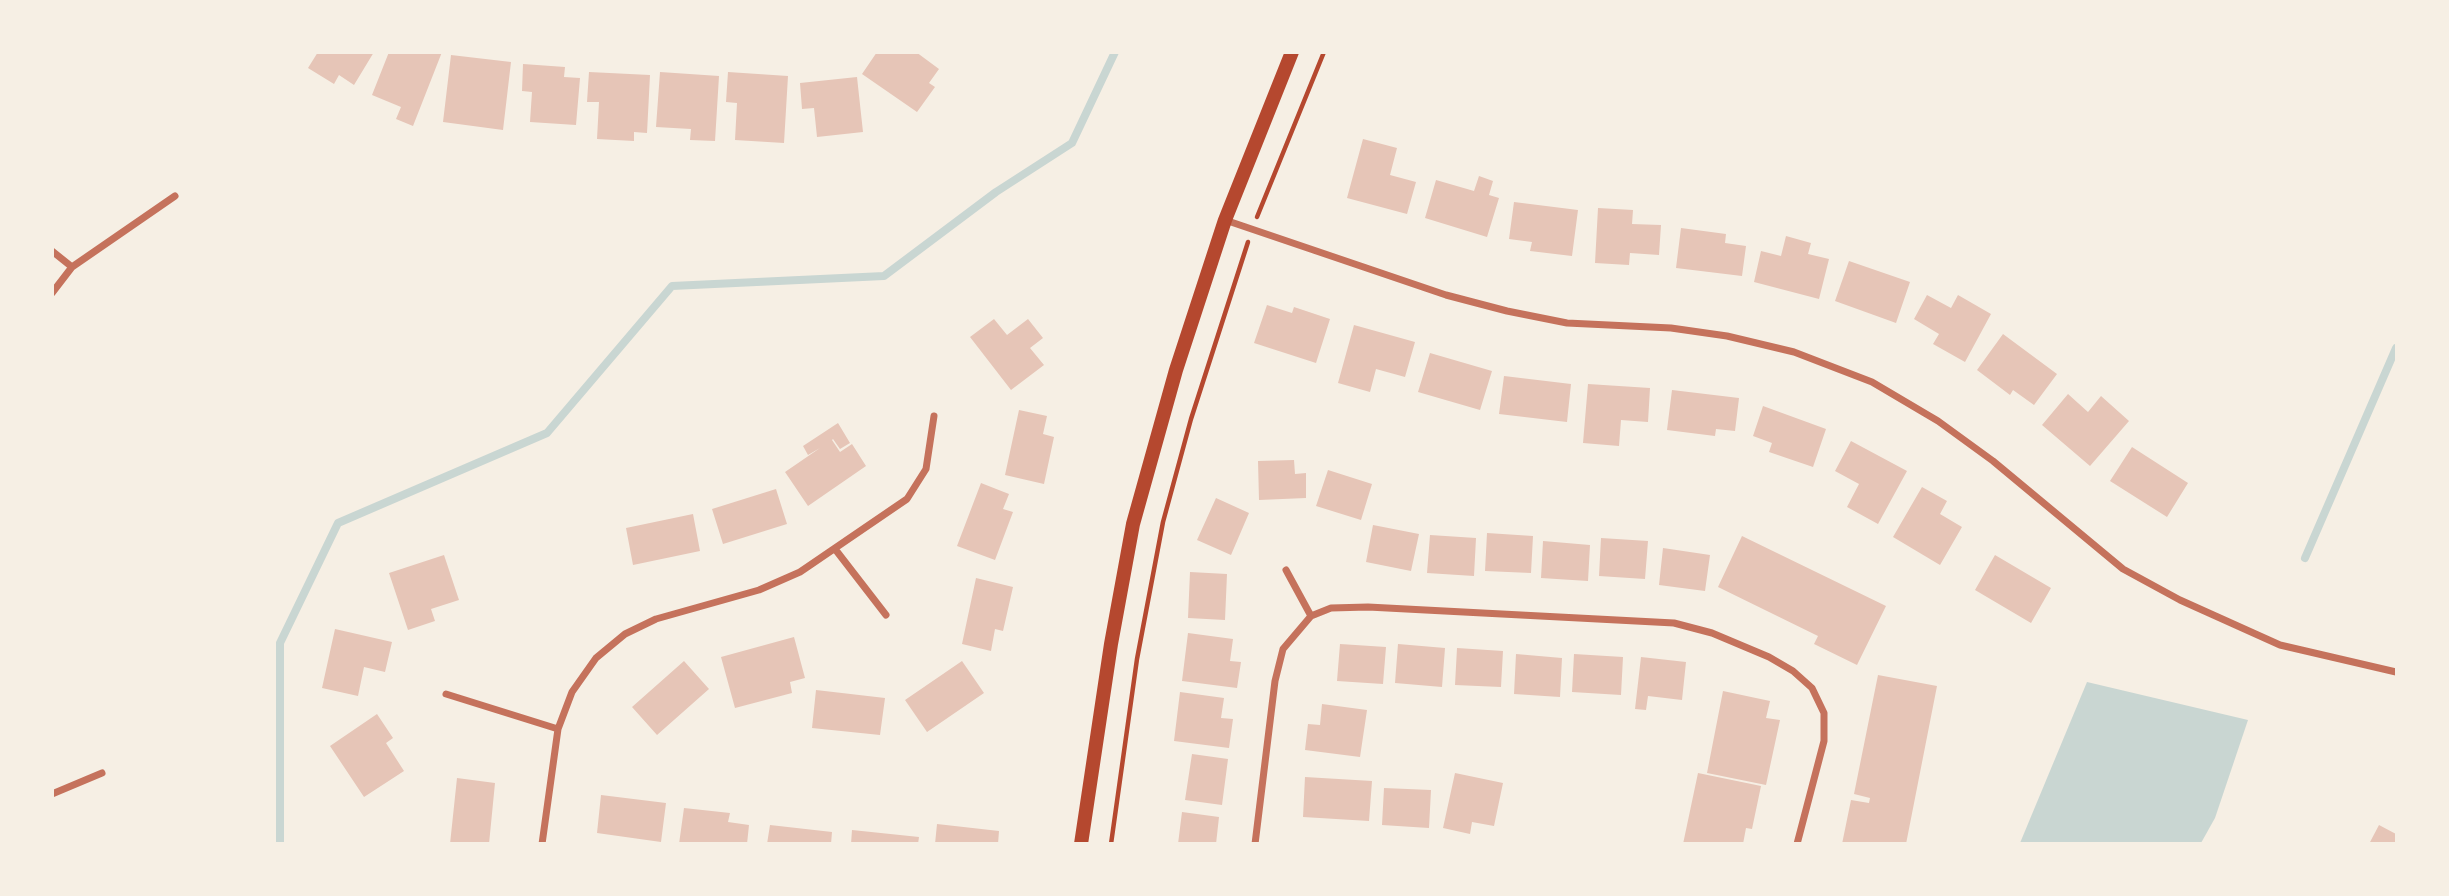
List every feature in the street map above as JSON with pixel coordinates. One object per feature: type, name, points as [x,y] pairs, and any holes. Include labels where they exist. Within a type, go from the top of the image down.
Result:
[{"type":"main road","points":[[1081,844],[1107,670],[1133,523],[1176,370],[1225,220],[1292,52]]},
{"type":"street","points":[[52,293],[72,267],[175,197]]},
{"type":"street","points":[[1225,220],[1446,295],[1507,311],[1567,323],[1671,328],[1727,336],[1794,352],[1872,382],[1938,421],[1993,461],[2123,569],[2180,600],[2280,645],[2396,672]]},
{"type":"street","points":[[52,251],[72,267]]},
{"type":"street","points":[[542,844],[558,729],[572,692],[596,658],[625,634],[656,619],[759,590],[800,572],[906,499],[926,469],[934,416]]},
{"type":"street","points":[[835,549],[886,615]]},
{"type":"street","points":[[1286,570],[1311,616]]},
{"type":"street","points":[[1255,844],[1275,681],[1283,649],[1311,616],[1331,608],[1368,607],[1674,623],[1712,633],[1769,657],[1793,671],[1812,688],[1824,713],[1824,741],[1797,844]]},
{"type":"street","points":[[446,694],[558,729]]},
{"type":"street","points":[[52,794],[102,773]]},
{"type":"path","points":[[1265,194],[1324,52]]},
{"type":"path","points":[[1111,844],[1137,659],[1163,522],[1191,419],[1242,258]]},
{"type":"shaded area","points":[[2087,682],[2248,720],[2215,818],[2201,843],[2020,843]]},
{"type":"building","points":[[318,52],[374,52],[354,85],[339,75],[334,84],[308,68]]},
{"type":"building","points":[[389,52],[442,52],[413,126],[396,119],[401,107],[372,95]]},
{"type":"building","points":[[877,52],[916,52],[939,69],[929,83],[935,87],[917,112],[862,74]]},
{"type":"building","points":[[451,55],[511,62],[503,130],[443,122]]},
{"type":"building","points":[[523,64],[565,67],[564,77],[580,78],[576,125],[530,122],[532,92],[522,91]]},
{"type":"building","points":[[589,72],[650,75],[647,133],[634,132],[634,141],[597,139],[599,102],[587,102]]},
{"type":"building","points":[[660,72],[719,76],[715,141],[690,140],[691,129],[656,127]]},
{"type":"building","points":[[728,72],[788,76],[784,143],[735,140],[737,103],[726,102]]},
{"type":"building","points":[[857,77],[863,132],[817,137],[814,108],[802,109],[800,83]]},
{"type":"building","points":[[1363,139],[1397,148],[1390,175],[1416,182],[1407,214],[1347,198]]},
{"type":"building","points":[[1479,176],[1493,181],[1489,195],[1499,198],[1487,237],[1425,218],[1436,180],[1474,191]]},
{"type":"building","points":[[1514,202],[1578,210],[1572,256],[1530,251],[1532,242],[1509,239]]},
{"type":"building","points":[[1598,208],[1633,210],[1632,224],[1661,225],[1659,255],[1630,253],[1629,265],[1595,263]]},
{"type":"building","points":[[1681,228],[1726,234],[1725,243],[1746,246],[1742,276],[1676,268]]},
{"type":"building","points":[[1786,236],[1811,243],[1808,254],[1829,259],[1819,299],[1754,282],[1761,251],[1781,256]]},
{"type":"building","points":[[1849,261],[1910,282],[1896,323],[1835,301]]},
{"type":"building","points":[[1927,295],[1951,308],[1958,295],[1991,314],[1965,362],[1933,344],[1939,334],[1914,319]]},
{"type":"building","points":[[1267,305],[1292,313],[1294,307],[1330,319],[1316,363],[1254,343]]},
{"type":"building","points":[[994,319],[1007,335],[1028,319],[1043,338],[1030,348],[1044,365],[1011,390],[970,337]]},
{"type":"building","points":[[1354,325],[1415,342],[1405,377],[1376,369],[1370,392],[1338,383]]},
{"type":"building","points":[[2003,334],[2057,374],[2034,405],[2013,390],[2010,395],[1977,370]]},
{"type":"building","points":[[1430,353],[1492,371],[1480,410],[1418,392]]},
{"type":"building","points":[[1504,376],[1571,384],[1567,422],[1499,414]]},
{"type":"building","points":[[1588,384],[1650,388],[1648,422],[1621,420],[1619,446],[1583,443]]},
{"type":"building","points":[[1672,390],[1739,398],[1735,431],[1716,429],[1715,436],[1667,430]]},
{"type":"building","points":[[2068,394],[2088,412],[2101,396],[2129,421],[2090,466],[2042,425]]},
{"type":"building","points":[[1763,406],[1826,429],[1813,467],[1769,452],[1772,443],[1753,436]]},
{"type":"building","points":[[1019,410],[1047,416],[1043,434],[1054,437],[1044,484],[1005,475]]},
{"type":"building","points":[[838,423],[850,443],[840,449],[832,440],[840,452],[852,444],[866,466],[808,506],[785,472],[820,448],[808,455],[803,446]]},
{"type":"building","points":[[1851,441],[1907,471],[1878,524],[1847,507],[1859,484],[1835,471]]},
{"type":"building","points":[[2132,447],[2188,483],[2167,517],[2110,481]]},
{"type":"building","points":[[1294,460],[1295,474],[1306,473],[1306,498],[1259,500],[1258,461]]},
{"type":"building","points":[[1328,470],[1372,484],[1361,520],[1316,506]]},
{"type":"building","points":[[981,483],[1009,494],[1003,509],[1013,512],[995,560],[957,546]]},
{"type":"building","points":[[1922,487],[1947,501],[1940,514],[1962,527],[1940,565],[1893,537]]},
{"type":"building","points":[[776,489],[787,524],[723,544],[712,509]]},
{"type":"building","points":[[1216,498],[1249,513],[1231,555],[1197,540]]},
{"type":"building","points":[[693,514],[700,551],[633,565],[626,528]]},
{"type":"building","points":[[1373,525],[1419,534],[1411,571],[1366,562]]},
{"type":"building","points":[[1487,533],[1533,536],[1531,573],[1485,571]]},
{"type":"building","points":[[1430,535],[1476,538],[1474,576],[1427,573]]},
{"type":"building","points":[[1742,536],[1886,606],[1857,665],[1814,644],[1818,636],[1718,587]]},
{"type":"building","points":[[1601,538],[1648,541],[1645,579],[1599,576]]},
{"type":"building","points":[[1543,541],[1590,545],[1588,581],[1541,578]]},
{"type":"building","points":[[1663,548],[1710,555],[1705,591],[1659,585]]},
{"type":"building","points":[[444,555],[459,600],[431,609],[435,621],[408,630],[389,573]]},
{"type":"building","points":[[1995,555],[2051,588],[2031,623],[1975,590]]},
{"type":"building","points":[[1190,572],[1227,574],[1225,620],[1188,618]]},
{"type":"building","points":[[976,578],[1013,587],[1003,631],[995,629],[991,651],[962,644]]},
{"type":"building","points":[[335,629],[392,642],[385,672],[364,667],[358,696],[322,688]]},
{"type":"building","points":[[1188,633],[1233,639],[1230,661],[1241,662],[1237,688],[1182,681]]},
{"type":"building","points":[[794,637],[805,678],[790,682],[792,693],[735,708],[721,657]]},
{"type":"building","points":[[1340,644],[1386,647],[1383,684],[1337,681]]},
{"type":"building","points":[[1398,644],[1445,648],[1442,687],[1395,683]]},
{"type":"building","points":[[1457,648],[1503,651],[1501,687],[1455,685]]},
{"type":"building","points":[[1516,654],[1562,658],[1560,697],[1514,694]]},
{"type":"building","points":[[1574,654],[1623,657],[1621,695],[1572,692]]},
{"type":"building","points":[[1641,657],[1686,662],[1682,700],[1648,696],[1646,710],[1635,709]]},
{"type":"building","points":[[684,661],[709,689],[657,735],[632,707]]},
{"type":"building","points":[[962,661],[984,693],[927,732],[905,700]]},
{"type":"building","points":[[1878,675],[1937,686],[1906,844],[1842,844],[1851,800],[1869,803],[1870,798],[1854,794]]},
{"type":"building","points":[[816,690],[885,698],[880,735],[812,728]]},
{"type":"building","points":[[1723,691],[1770,701],[1766,718],[1780,720],[1766,785],[1707,773]]},
{"type":"building","points":[[1180,692],[1224,698],[1221,718],[1233,719],[1229,748],[1174,741]]},
{"type":"building","points":[[1322,704],[1367,710],[1360,757],[1305,750],[1308,724],[1320,725]]},
{"type":"building","points":[[377,714],[393,738],[386,743],[404,771],[364,797],[330,746]]},
{"type":"building","points":[[1192,754],[1228,759],[1222,805],[1185,800]]},
{"type":"building","points":[[1455,773],[1503,783],[1494,826],[1472,822],[1470,834],[1443,828]]},
{"type":"building","points":[[1698,773],[1761,786],[1752,829],[1746,828],[1743,844],[1683,844]]},
{"type":"building","points":[[1305,777],[1372,781],[1369,821],[1303,817]]},
{"type":"building","points":[[457,778],[495,783],[489,844],[450,844]]},
{"type":"building","points":[[1384,788],[1431,790],[1429,828],[1382,825]]},
{"type":"building","points":[[601,795],[666,803],[661,842],[597,833]]},
{"type":"building","points":[[684,808],[730,813],[728,822],[749,825],[747,844],[679,844]]},
{"type":"building","points":[[1182,812],[1219,817],[1216,844],[1178,844]]},
{"type":"building","points":[[937,824],[999,831],[998,844],[935,844]]},
{"type":"building","points":[[770,825],[832,832],[831,844],[767,844]]},
{"type":"building","points":[[2379,825],[2396,834],[2396,844],[2369,844]]},
{"type":"building","points":[[852,830],[919,837],[918,844],[851,844]]},
{"type":"waterway","points":[[280,844],[280,643],[338,523],[547,433],[672,286],[884,276],[996,192],[1072,143],[1115,52]]},
{"type":"waterway","points":[[2305,558],[2396,348]]}]
